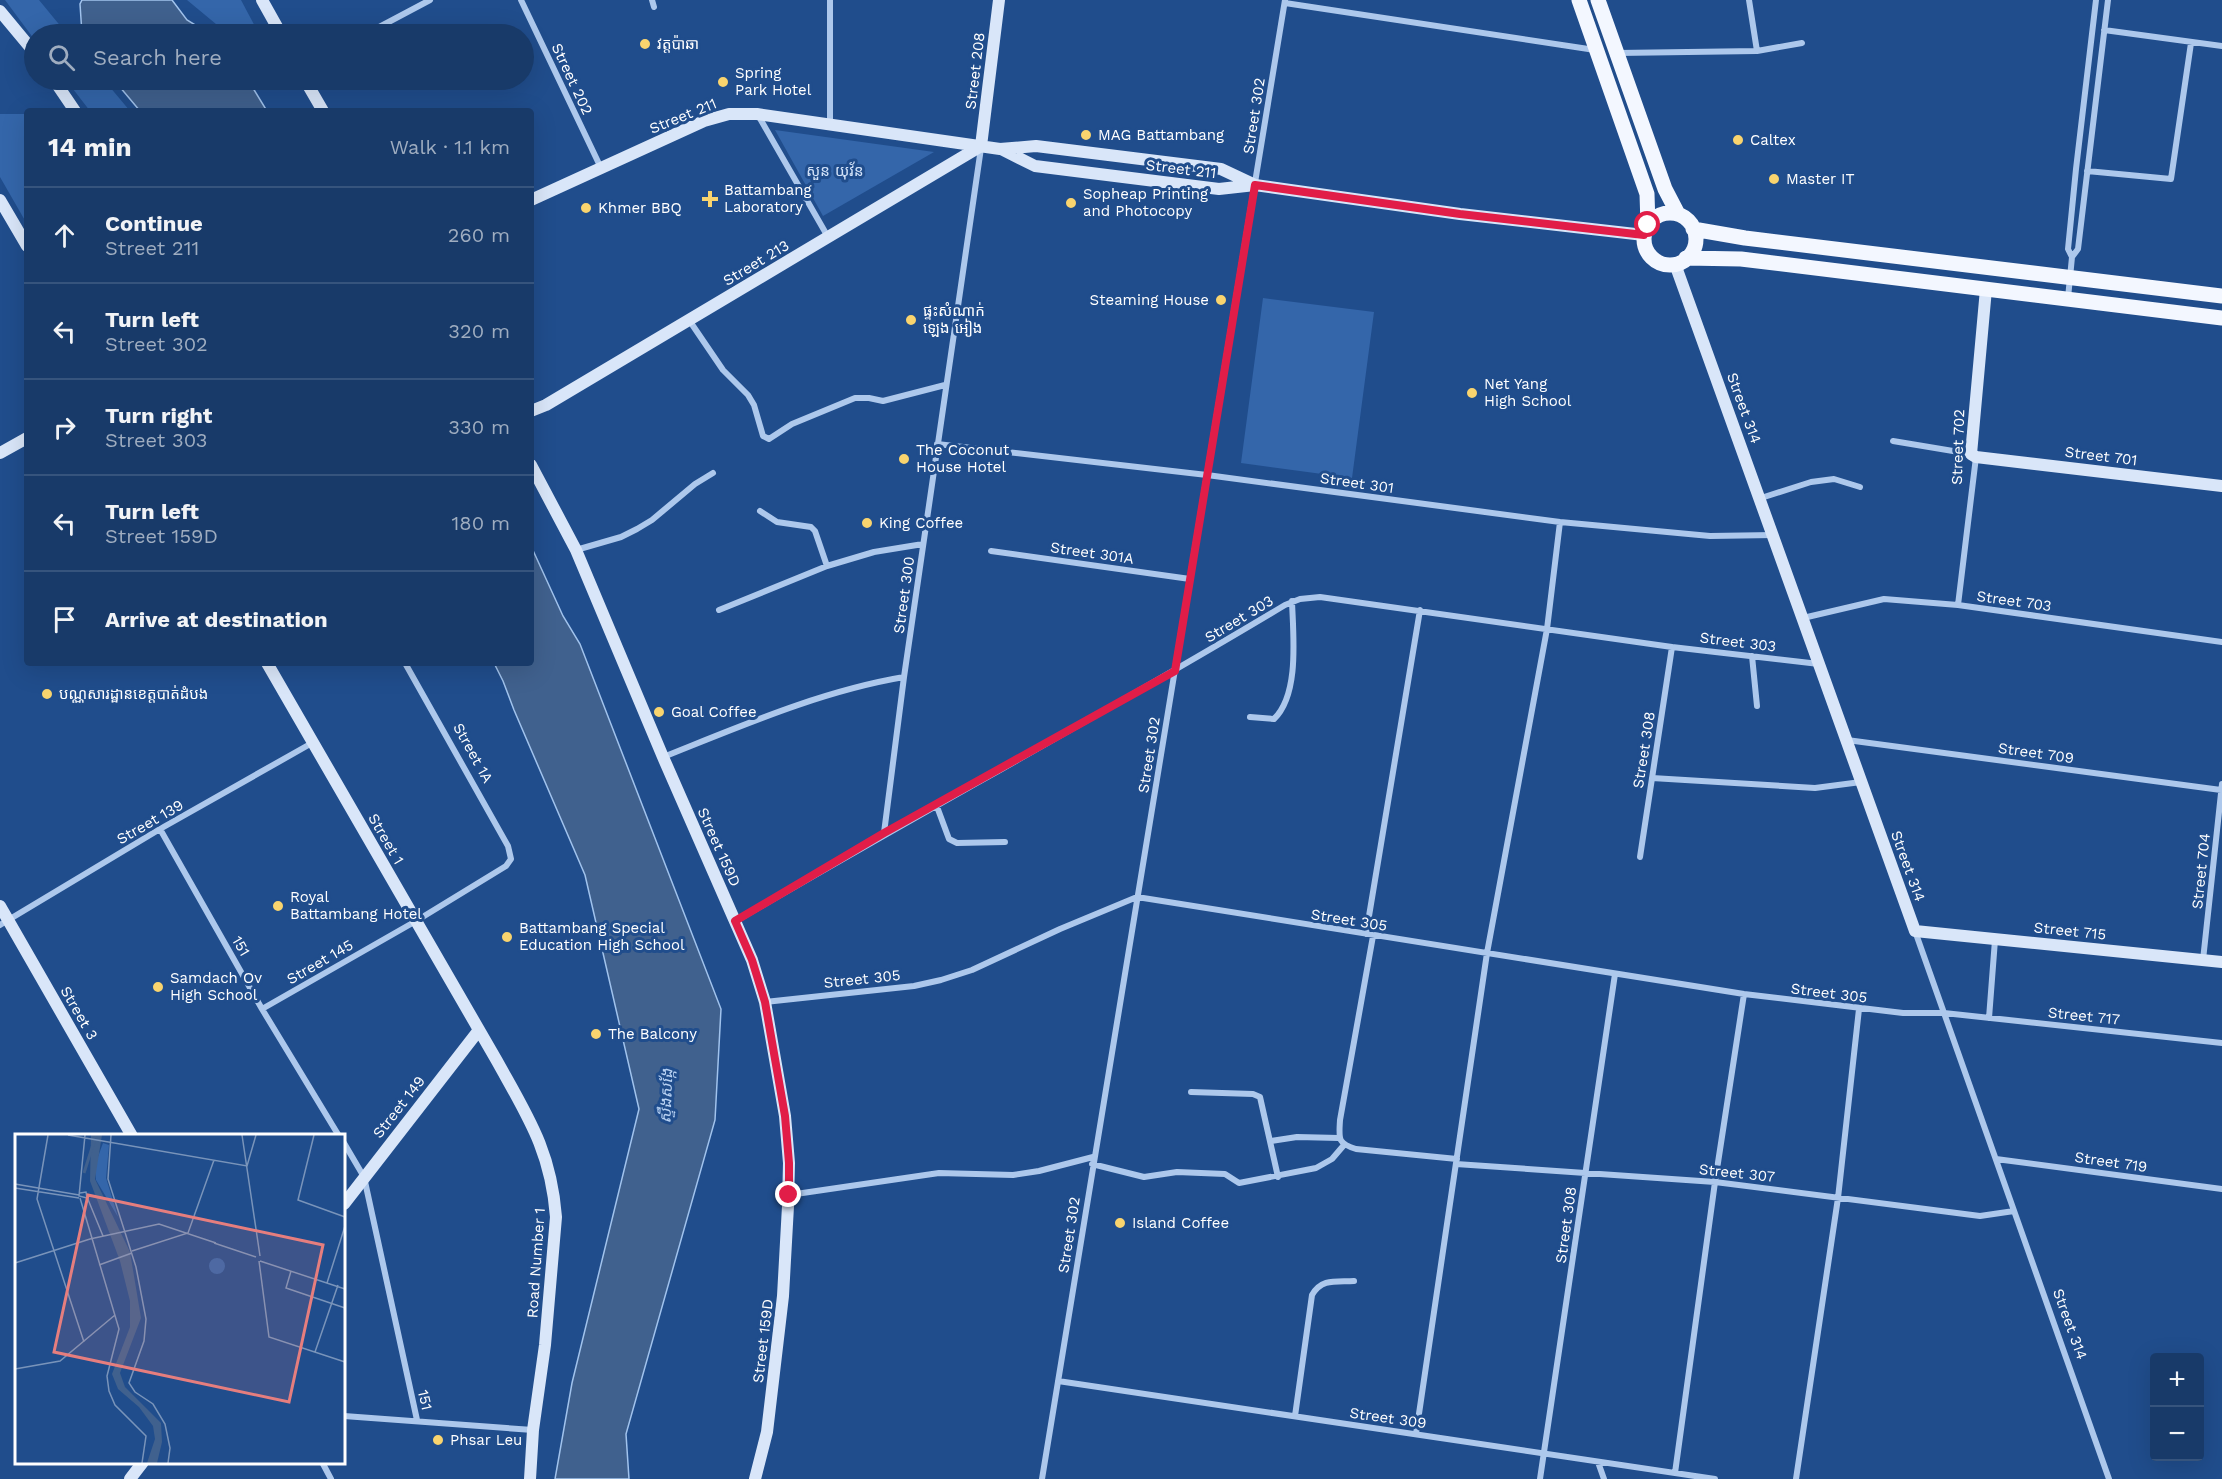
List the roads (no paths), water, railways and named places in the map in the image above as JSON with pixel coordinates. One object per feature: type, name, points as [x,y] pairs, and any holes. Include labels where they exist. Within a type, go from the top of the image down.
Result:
[{"type":"main road","points":[[1579,0],[1647,194],[1644,242],[1650,255],[1661,263],[1741,259],[2222,318]]},
{"type":"main road","points":[[1598,0],[1665,189],[1678,214],[1693,229],[1695,242],[1690,254],[1681,261]]},
{"type":"main road","points":[[1646,230],[1652,219],[1664,213],[1678,214]]},
{"type":"main road","points":[[1693,229],[1745,238],[2222,296]]},
{"type":"street","points":[[262,0],[275,24]]},
{"type":"street","points":[[385,24],[430,0]]},
{"type":"street","name":"Street 202","points":[[521,0],[532,24]]},
{"type":"street","points":[[830,0],[831,124]]},
{"type":"street","name":"Street 208","points":[[981,146],[999,0]]},
{"type":"street","points":[[1749,0],[1757,51]]},
{"type":"street","points":[[2072,257],[2068,249],[2096,0]]},
{"type":"street","points":[[2068,299],[2072,257],[2078,249],[2108,0]]},
{"type":"street","points":[[1285,1],[1597,50]]},
{"type":"street","name":"Street 302","points":[[1042,1479],[1285,1]]},
{"type":"street","points":[[0,11],[24,40]]},
{"type":"street","name":"Street 202","points":[[534,27],[601,168]]},
{"type":"street","points":[[2104,30],[2222,46]]},
{"type":"street","points":[[1617,53],[1757,51],[1802,43]]},
{"type":"street","points":[[2087,171],[2171,179],[2191,43]]},
{"type":"street","points":[[61,90],[73,108]]},
{"type":"street","points":[[311,90],[321,108]]},
{"type":"street","name":"Street 211","points":[[534,199],[704,121],[729,114],[757,114],[1000,149],[1036,146],[1221,169],[1255,185]]},
{"type":"street","points":[[757,114],[828,237]]},
{"type":"street","name":"Street 213","points":[[534,410],[546,405],[981,146]]},
{"type":"street","name":"Street 300","points":[[884,833],[904,676],[981,146]]},
{"type":"street","name":"Street 211","points":[[1000,149],[1035,166],[1219,189],[1255,185],[1460,214],[1646,230]]},
{"type":"street","points":[[0,200],[24,241]]},
{"type":"street","name":"Street 314","points":[[1681,261],[1819,664],[1916,931],[2109,1479]]},
{"type":"street","name":"Street 702","points":[[1958,605],[1974,455],[1986,289]]},
{"type":"street","points":[[689,320],[723,370],[748,395],[754,405],[763,436],[769,439],[792,424],[855,398],[883,401],[945,386]]},
{"type":"street","name":"Street 213","points":[[534,419],[546,405]]},
{"type":"street","points":[[0,453],[24,440]]},
{"type":"street","points":[[1893,441],[1974,455]]},
{"type":"street","name":"Street 301","points":[[937,444],[1207,475],[1560,522],[1710,536],[1774,535]]},
{"type":"street","name":"Street 701","points":[[1974,455],[2222,486]]},
{"type":"street","name":"Street 159D","points":[[534,471],[576,550],[752,960],[765,1002],[785,1116],[789,1195],[783,1296],[769,1421],[754,1479]]},
{"type":"street","points":[[576,550],[621,537],[637,529],[652,520],[695,484],[713,473]]},
{"type":"street","points":[[1761,498],[1811,482],[1834,479],[1860,487]]},
{"type":"street","points":[[760,511],[777,522],[811,527],[815,531],[827,566]]},
{"type":"street","points":[[1416,1434],[1487,953],[1547,629],[1560,522]]},
{"type":"street","points":[[719,610],[827,566],[874,552],[923,544]]},
{"type":"street","name":"Street 301A","points":[[991,551],[1190,579]]},
{"type":"street","name":"Street 303","points":[[735,921],[884,833],[1175,671],[1292,601],[1320,597],[1819,664]]},
{"type":"street","name":"Street 703","points":[[1803,618],[1884,599],[1958,605],[2222,642]]},
{"type":"street","points":[[1250,717],[1274,719],[1283,710],[1295,661],[1292,601]]},
{"type":"street","points":[[1366,934],[1420,610]]},
{"type":"street","name":"Street 308","points":[[1640,857],[1672,646]]},
{"type":"street","points":[[1752,656],[1757,706]]},
{"type":"street","name":"Street 1","points":[[269,666],[479,1030]]},
{"type":"street","name":"Street 1A","points":[[407,666],[508,846],[511,859]]},
{"type":"street","points":[[663,757],[797,706],[875,681],[904,676]]},
{"type":"street","name":"Street 709","points":[[1847,740],[2222,787]]},
{"type":"street","name":"Street 139","points":[[4,922],[160,829],[313,742]]},
{"type":"street","points":[[1652,777],[1795,787],[1834,787],[1862,781]]},
{"type":"street","name":"Street 704","points":[[2203,960],[2222,787]]},
{"type":"street","points":[[936,804],[948,839],[957,843],[1005,842]]},
{"type":"street","name":"151","points":[[160,829],[262,1009],[338,1134]]},
{"type":"street","name":"Street 145","points":[[262,1009],[416,921],[506,866],[511,859]]},
{"type":"street","name":"Street 305","points":[[765,1002],[914,986],[940,980],[972,970],[1060,929],[1137,897],[1744,994],[1859,1009],[1903,1013],[1944,1013]]},
{"type":"street","name":"Street 3","points":[[0,906],[4,922],[131,1134]]},
{"type":"street","name":"Street 715","points":[[1916,931],[2222,962]]},
{"type":"street","points":[[789,1195],[945,1173],[1022,1174],[1093,1160],[1144,1177],[1177,1172],[1217,1173],[1225,1174],[1239,1183],[1317,1168],[1332,1159],[1344,1145],[1339,1138],[1340,1120],[1373,936]]},
{"type":"street","points":[[1989,1018],[1995,939]]},
{"type":"street","name":"Street 308","points":[[1540,1479],[1615,974]]},
{"type":"street","points":[[1670,1475],[1744,994]]},
{"type":"street","points":[[1796,1479],[1838,1198],[1859,1009]]},
{"type":"street","name":"Street 717","points":[[1944,1013],[2222,1043]]},
{"type":"street","name":"Street 149","points":[[345,1203],[479,1030]]},
{"type":"street","name":"Road Number 1","points":[[479,1030],[537,1135],[547,1161],[554,1196],[556,1217],[553,1262],[545,1345],[533,1430],[530,1479]]},
{"type":"street","points":[[1191,1092],[1253,1094],[1260,1097],[1278,1177]]},
{"type":"street","points":[[1271,1141],[1297,1137],[1339,1138]]},
{"type":"street","name":"151","points":[[345,1145],[364,1177],[417,1420]]},
{"type":"street","name":"Street 307","points":[[1344,1145],[1356,1149],[1456,1162],[1715,1182],[1980,1216],[2014,1211]]},
{"type":"street","name":"Street 719","points":[[1996,1159],[2222,1189]]},
{"type":"street","points":[[1295,1416],[1312,1295],[1317,1286],[1324,1282],[1354,1281]]},
{"type":"street","name":"Street 309","points":[[1058,1381],[1544,1453],[1670,1475],[1715,1479]]},
{"type":"street","points":[[345,1416],[533,1430]]},
{"type":"street","points":[[1598,1462],[1604,1479]]},
{"type":"street","points":[[130,1479],[141,1464]]},
{"type":"street","points":[[323,1464],[331,1479]]},
{"type":"water","points":[[82,0],[172,0],[187,20],[194,24],[81,24],[80,4]]},
{"type":"water","points":[[122,90],[254,90],[265,108],[137,108]]},
{"type":"water","name":"ស្ទឹងសង្កែ","points":[[534,553],[563,616],[580,644],[721,1009],[715,1120],[626,1434],[629,1479],[555,1479],[572,1383],[639,1109],[585,875],[496,666],[534,666]]},
{"type":"place","name":"វត្តប៉ាឆា","points":[[645,44]]},
{"type":"place","name":"Spring Park Hotel","points":[[723,82]]},
{"type":"place","name":"MAG Battambang","points":[[1086,135]]},
{"type":"place","name":"Caltex","points":[[1738,140]]},
{"type":"place","name":"Master IT","points":[[1774,179]]},
{"type":"place","name":"Battambang Laboratory","points":[[710,199]]},
{"type":"place","name":"Sopheap Printing and Photocopy","points":[[1071,203]]},
{"type":"place","name":"Khmer BBQ","points":[[586,208]]},
{"type":"place","name":"Steaming House","points":[[1221,300]]},
{"type":"place","name":"ផ្ទះសំណាក់ ឡេង អៀង","points":[[911,320]]},
{"type":"place","name":"Net Yang High School","points":[[1472,393]]},
{"type":"place","name":"The Coconut House Hotel","points":[[904,459]]},
{"type":"place","name":"King Coffee","points":[[867,523]]},
{"type":"place","name":"បណ្ណសារដ្ឋានខេត្តបាត់ដំបង","points":[[47,694]]},
{"type":"place","name":"Goal Coffee","points":[[659,712]]},
{"type":"place","name":"Royal Battambang Hotel","points":[[278,906]]},
{"type":"place","name":"Battambang Special Education High School","points":[[507,937]]},
{"type":"place","name":"Samdach Ov High School","points":[[158,987]]},
{"type":"place","name":"The Balcony","points":[[596,1034]]},
{"type":"place","name":"Island Coffee","points":[[1120,1223]]},
{"type":"place","name":"Phsar Leu","points":[[438,1440]]},
{"type":"park label","name":"សួន យុវ័ន","points":[[835,171]]}]
